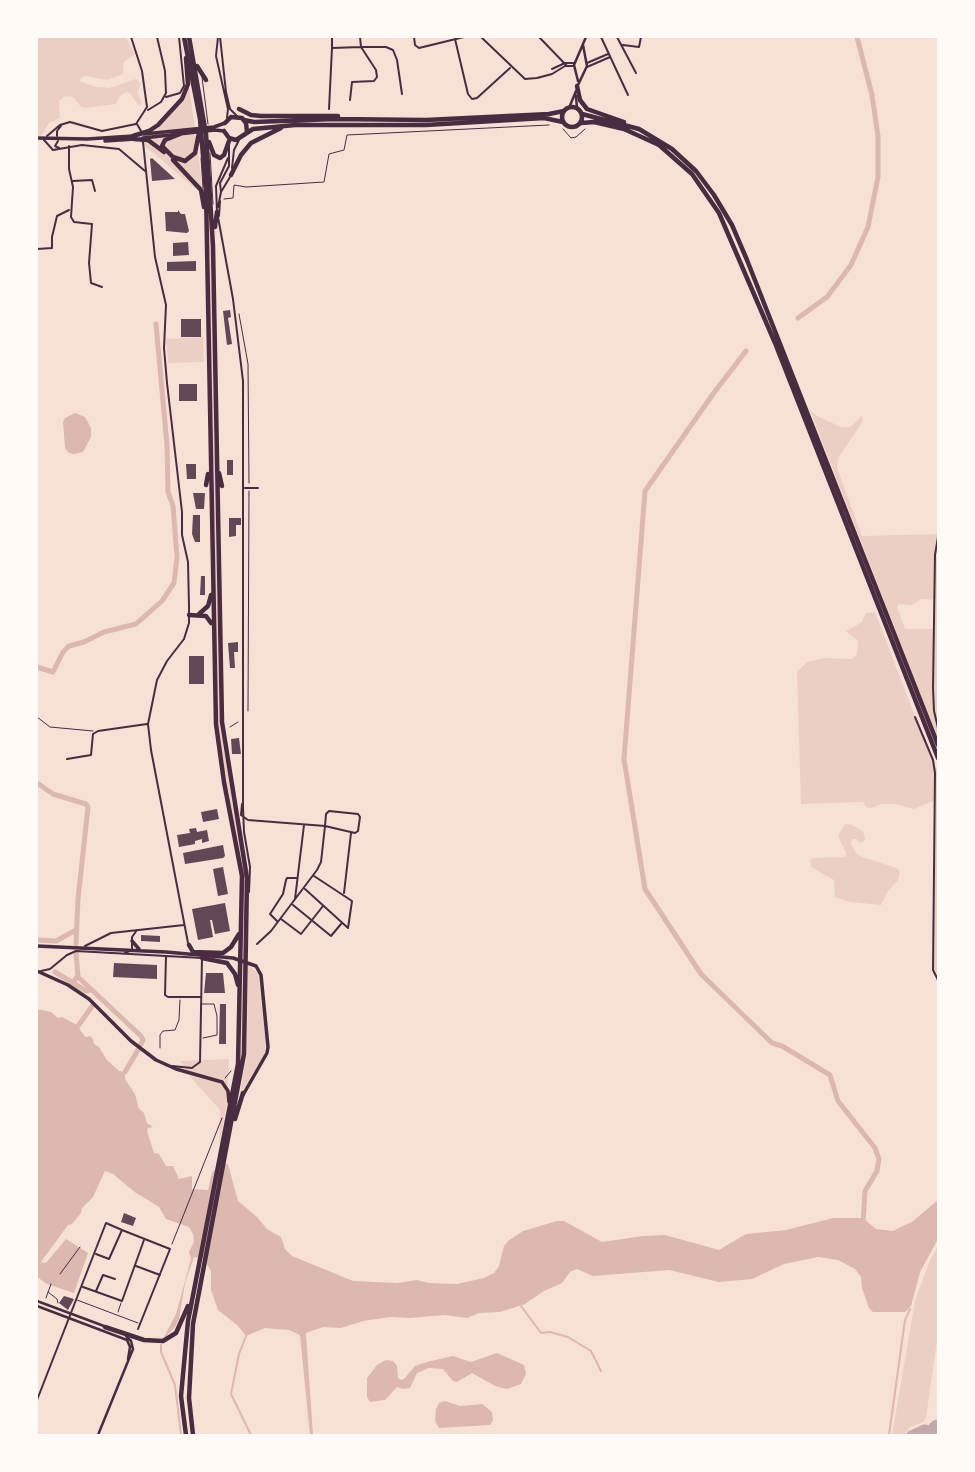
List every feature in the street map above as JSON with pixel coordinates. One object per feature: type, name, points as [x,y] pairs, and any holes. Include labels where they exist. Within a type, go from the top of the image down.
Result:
[{"type":"highway","points":[[184,37],[191,46],[195,61],[206,134],[212,220],[211,438],[222,722],[247,868],[244,1054],[229,1124]]},
{"type":"highway","points":[[134,137],[154,128],[182,99],[188,84],[184,37]]},
{"type":"highway","points":[[184,37],[203,145],[210,245],[216,459],[215,551]]},
{"type":"highway","points":[[180,134],[164,140],[162,146],[177,160],[189,160],[197,148],[199,133],[186,58]]},
{"type":"highway","points":[[195,61],[206,80]]},
{"type":"highway","points":[[577,85],[581,103],[587,110],[614,118],[663,142],[696,172],[732,225],[938,745]]},
{"type":"highway","points":[[226,121],[238,116],[254,122],[550,114],[569,107],[582,114],[632,127]]},
{"type":"highway","points":[[239,109],[261,116],[391,119]]},
{"type":"highway","points":[[561,124],[564,111]]},
{"type":"highway","points":[[581,123],[582,114]]},
{"type":"highway","points":[[229,140],[240,139],[256,128],[358,124],[426,125],[544,118],[573,128],[581,123],[594,122],[624,129],[659,145],[692,174],[719,213],[780,356],[938,758]]},
{"type":"highway","points":[[244,120],[246,133]]},
{"type":"highway","points":[[231,175],[241,155],[251,144],[285,126]]},
{"type":"highway","points":[[206,134],[214,155],[220,158],[224,155],[229,140],[224,131]]},
{"type":"highway","points":[[134,137],[152,142],[194,181],[203,195],[210,245]]},
{"type":"highway","points":[[210,245],[217,212]]},
{"type":"highway","points":[[206,485],[211,438]]},
{"type":"highway","points":[[216,459],[222,486]]},
{"type":"highway","points":[[193,615],[205,609],[209,602],[212,563],[222,506]]},
{"type":"highway","points":[[207,513],[215,551]]},
{"type":"highway","points":[[212,563],[214,673]]},
{"type":"highway","points":[[186,1435],[181,1396],[183,1362],[226,1148],[236,1083],[242,876],[219,752],[211,623],[206,616],[193,615]]},
{"type":"highway","points":[[189,946],[193,951],[223,953],[234,943],[241,929]]},
{"type":"highway","points":[[202,958],[223,961],[233,971],[237,983],[239,1026]]},
{"type":"highway","points":[[226,1148],[243,1093]]},
{"type":"highway","points":[[105,1327],[144,1340],[158,1342],[168,1339],[182,1323],[196,1291]]},
{"type":"highway","points":[[193,1435],[188,1398],[196,1291]]},
{"type":"main road","points":[[577,109],[575,64],[586,37]]},
{"type":"main road","points":[[577,85],[586,65],[583,45]]},
{"type":"main road","points":[[575,64],[580,72],[586,65]]},
{"type":"main road","points":[[575,64],[586,65]]},
{"type":"main road","points":[[569,107],[576,93]]},
{"type":"main road","points":[[134,137],[214,128],[226,121]]},
{"type":"main road","points":[[214,128],[224,131]]},
{"type":"main road","points":[[37,139],[69,142],[190,131]]},
{"type":"main road","points":[[132,941],[141,950]]},
{"type":"main road","points":[[37,946],[141,950],[235,958],[258,968],[268,1040],[267,1053],[243,1093],[229,1124]]},
{"type":"main road","points":[[37,970],[89,999],[139,1048],[165,1064],[222,1082],[228,1091],[229,1124]]},
{"type":"main road","points":[[37,1304],[105,1327],[131,1341],[133,1348],[98,1435]]},
{"type":"main road","points":[[70,1315],[127,1340],[130,1347],[127,1362]]},
{"type":"street","points":[[131,37],[142,71],[147,110]]},
{"type":"street","points":[[157,37],[166,75],[164,97]]},
{"type":"street","points":[[145,171],[124,152],[115,148],[69,142],[60,149],[52,150],[44,139],[64,124],[73,122],[102,131],[136,124],[147,110],[152,109],[164,97],[180,93],[184,86],[184,37]]},
{"type":"street","points":[[219,37],[217,57],[228,109],[226,121]]},
{"type":"street","points":[[219,37],[230,109],[238,116]]},
{"type":"street","points":[[329,109],[332,37]]},
{"type":"street","points":[[350,100],[352,82],[374,81],[377,77],[376,70],[361,47],[360,37]]},
{"type":"street","points":[[414,37],[418,48],[464,37]]},
{"type":"street","points":[[443,37],[445,41]]},
{"type":"street","points":[[481,37],[510,67],[527,79],[544,75],[566,64],[575,64]]},
{"type":"street","points":[[540,37],[566,64]]},
{"type":"street","points":[[601,37],[628,95]]},
{"type":"street","points":[[617,37],[636,73]]},
{"type":"street","points":[[621,45],[639,47],[641,37]]},
{"type":"street","points":[[455,39],[468,94],[472,99],[477,98],[510,67]]},
{"type":"street","points":[[332,48],[386,47],[393,50],[402,94]]},
{"type":"street","points":[[217,57],[220,54],[222,57]]},
{"type":"street","points":[[586,65],[610,55]]},
{"type":"street","points":[[60,149],[55,146],[59,140],[57,131],[64,124]]},
{"type":"street","points":[[136,124],[141,131]]},
{"type":"street","points":[[217,212],[221,194],[231,175],[234,150],[240,139]]},
{"type":"street","points":[[219,221],[219,186],[229,166],[229,140]]},
{"type":"street","points":[[37,249],[52,248],[57,216],[70,210],[74,201],[69,142]]},
{"type":"street","points":[[143,142],[156,262],[166,305],[165,360],[182,512],[182,536],[193,615],[184,639],[167,660],[157,680],[148,724],[189,946]]},
{"type":"street","points":[[133,161],[140,160],[144,153]]},
{"type":"street","points":[[228,158],[216,186],[217,212],[242,362],[243,796],[250,881],[247,906]]},
{"type":"street","points":[[224,176],[226,183]]},
{"type":"street","points":[[72,181],[92,180],[95,191]]},
{"type":"street","points":[[70,210],[74,222],[92,224],[89,263],[91,282],[102,287]]},
{"type":"street","points":[[244,488],[258,488]]},
{"type":"street","points":[[938,537],[935,555],[933,688],[938,727]]},
{"type":"street","points":[[915,717],[933,760],[935,773],[933,970],[938,980]]},
{"type":"street","points":[[67,759],[91,755],[95,732],[148,724]]},
{"type":"street","points":[[244,819],[325,826],[351,832],[358,831],[360,817],[358,814],[328,812],[325,826],[321,862],[278,922],[257,944]]},
{"type":"street","points":[[295,900],[304,824]]},
{"type":"street","points":[[344,895],[351,832]]},
{"type":"street","points":[[304,888],[348,929],[352,901],[314,875]]},
{"type":"street","points":[[278,922],[270,914],[284,894],[287,878],[298,878]]},
{"type":"street","points":[[292,904],[331,936],[342,923]]},
{"type":"street","points":[[281,918],[301,934],[323,906]]},
{"type":"street","points":[[37,970],[50,969],[71,952],[84,949],[111,933],[184,925]]},
{"type":"street","points":[[124,953],[132,950],[137,929]]},
{"type":"street","points":[[84,949],[202,958],[201,1058],[196,1066],[189,1068],[165,1064]]},
{"type":"street","points":[[166,954],[163,991],[168,997],[201,998]]},
{"type":"street","points":[[37,1400],[106,1223],[170,1249],[138,1329]]},
{"type":"street","points":[[95,1253],[109,1259],[122,1230]]},
{"type":"street","points":[[81,1287],[122,1301],[145,1240]]},
{"type":"street","points":[[135,1265],[160,1275]]},
{"type":"street","points":[[96,1292],[103,1275],[115,1279]]},
{"type":"lane","points":[[191,46],[201,71],[208,109],[212,220]]},
{"type":"lane","points":[[203,145],[200,162],[203,195]]},
{"type":"lane","points":[[37,717],[50,727],[95,732]]},
{"type":"lane","points":[[160,1048],[160,1035],[163,1031],[175,1030],[179,1020],[180,998]]},
{"type":"lane","points":[[201,1003],[214,1004],[217,1016],[214,1038],[201,1038]]},
{"type":"lane","points":[[76,1299],[140,1324]]},
{"type":"lane","points":[[117,1315],[122,1301]]},
{"type":"path","points":[[561,124],[571,138],[586,128],[591,128]]},
{"type":"path","points":[[223,205],[225,199],[233,198],[234,185],[247,187],[324,182],[329,154],[344,150],[346,135],[555,125]]},
{"type":"path","points":[[240,315],[248,364],[249,488],[248,709],[243,718]]},
{"type":"path","points":[[222,1082],[233,1068]]},
{"type":"path","points":[[170,1249],[225,1110]]},
{"type":"path","points":[[60,1274],[80,1247]]},
{"type":"path","points":[[45,1300],[51,1284]]},
{"type":"path","points":[[48,1292],[57,1299],[57,1305]]},
{"type":"shaded area","points":[[37,37],[126,37],[135,54],[124,62],[123,74],[107,80],[85,76],[80,81],[109,88],[136,79],[141,84],[137,92],[142,103],[139,106],[130,93],[126,92],[116,104],[85,108],[73,97],[65,96],[59,101],[60,118],[49,123],[42,135],[37,136]]},
{"type":"shaded area","points":[[189,87],[195,127],[150,132],[158,128],[183,100]]},
{"type":"shaded area","points":[[198,101],[205,136],[211,226],[220,727],[246,879],[242,1053],[237,1083],[242,996],[242,867],[218,730],[207,180]]},
{"type":"shaded area","points":[[189,129],[190,135],[196,135],[203,195],[133,136]]},
{"type":"shaded area","points":[[203,337],[204,362],[168,363],[166,339]]},
{"type":"shaded area","points":[[810,410],[841,427],[850,427],[862,416],[863,421],[838,458],[837,468],[862,536],[938,534],[935,557],[938,558],[938,740]],"holes":[[[921,599],[936,600],[934,629],[905,629],[897,607],[899,604],[912,605]]]},
{"type":"shaded area","points":[[75,413],[85,417],[91,428],[91,437],[83,452],[74,454],[65,448],[63,422]]},
{"type":"shaded area","points":[[875,612],[938,771],[938,980],[933,970],[936,800],[913,809],[895,804],[882,804],[871,808],[866,807],[863,802],[801,804],[797,672],[807,662],[824,658],[852,659],[857,654],[858,641],[846,631],[862,622],[866,613]]},
{"type":"shaded area","points":[[845,824],[863,831],[864,842],[859,843],[852,839],[851,844],[856,853],[897,868],[900,872],[898,880],[881,905],[850,902],[835,897],[834,880],[811,867],[810,860],[814,858],[845,857],[846,853],[838,836]]},
{"type":"shaded area","points":[[248,965],[258,973],[266,1043],[264,1055],[240,1095],[247,1050]]},
{"type":"shaded area","points":[[37,1009],[51,1012],[58,1018],[62,1017],[77,1025],[86,1037],[93,1039],[107,1060],[119,1071],[125,1072],[125,1079],[135,1094],[139,1109],[144,1113],[147,1123],[153,1127],[147,1131],[154,1153],[159,1154],[166,1166],[173,1166],[179,1179],[192,1176],[192,1189],[208,1190],[212,1173],[220,1163],[228,1164],[238,1201],[267,1229],[281,1237],[285,1249],[292,1256],[353,1281],[397,1283],[417,1280],[457,1284],[484,1278],[494,1273],[499,1266],[508,1241],[523,1231],[557,1221],[564,1221],[602,1242],[665,1235],[719,1250],[746,1234],[786,1230],[833,1218],[863,1218],[876,1229],[893,1231],[913,1221],[938,1200],[938,1239],[920,1272],[911,1306],[905,1312],[873,1312],[862,1288],[861,1277],[855,1269],[838,1260],[818,1257],[784,1264],[752,1279],[719,1282],[669,1270],[593,1276],[577,1269],[570,1272],[562,1283],[525,1304],[500,1312],[479,1313],[467,1318],[445,1315],[391,1317],[363,1321],[341,1328],[323,1327],[306,1333],[313,1435],[310,1435],[300,1335],[289,1330],[265,1328],[246,1336],[218,1310],[211,1290],[211,1271],[204,1259],[194,1257],[185,1283],[179,1319],[163,1339],[176,1314],[191,1259],[189,1252],[194,1242],[193,1234],[189,1227],[166,1219],[159,1207],[113,1174],[105,1171],[93,1197],[41,1262],[46,1263],[66,1239],[88,1253],[74,1293],[47,1284],[37,1277]]},
{"type":"shaded area","points":[[229,1059],[227,1104],[219,1145],[220,1110],[180,1061]]},
{"type":"shaded area","points":[[938,1246],[938,1333],[926,1418],[910,1427],[905,1435],[892,1435],[915,1301]]},
{"type":"shaded area","points":[[497,1353],[524,1365],[526,1374],[521,1384],[507,1389],[495,1386],[472,1373],[457,1382],[443,1369],[429,1368],[417,1373],[410,1388],[397,1387],[385,1400],[370,1402],[367,1397],[367,1378],[377,1365],[386,1360],[393,1361],[397,1366],[398,1378],[401,1380],[415,1366],[427,1362],[453,1356],[471,1362]]},
{"type":"shaded area","points":[[445,1401],[460,1406],[482,1404],[492,1412],[493,1420],[490,1425],[439,1428],[435,1421],[436,1409],[439,1403]]},
{"type":"building","points":[[152,158],[175,179],[152,181]]},
{"type":"building","points":[[178,210],[185,214],[189,231],[187,233],[166,231],[165,212]]},
{"type":"building","points":[[188,242],[189,255],[173,256],[173,243]]},
{"type":"building","points":[[196,261],[196,271],[167,271],[167,262]]},
{"type":"building","points":[[230,310],[231,317],[228,318],[232,344],[227,345],[223,311]]},
{"type":"building","points":[[181,319],[201,319],[201,337],[181,337]]},
{"type":"building","points":[[179,384],[197,384],[197,401],[179,401]]},
{"type":"building","points":[[227,460],[233,460],[233,475],[227,475]]},
{"type":"building","points":[[186,464],[196,464],[196,479],[187,479]]},
{"type":"building","points":[[193,493],[205,493],[204,509],[196,509]]},
{"type":"building","points":[[193,515],[200,515],[200,542],[195,542],[192,534]]},
{"type":"building","points":[[229,518],[241,518],[241,525],[236,525],[236,536],[229,537]]},
{"type":"building","points":[[201,576],[205,576],[205,595],[200,595]]},
{"type":"building","points":[[238,642],[238,652],[234,652],[235,668],[230,668],[228,643]]},
{"type":"building","points":[[189,656],[204,656],[204,684],[189,684]]},
{"type":"building","points":[[239,738],[241,754],[232,754],[231,739]]},
{"type":"building","points":[[217,809],[219,819],[203,822],[201,812]]},
{"type":"building","points":[[196,828],[197,832],[207,830],[209,841],[202,843],[202,839],[195,841],[195,844],[179,847],[177,835],[190,833],[189,829]]},
{"type":"building","points":[[223,845],[223,858],[185,864],[183,853]]},
{"type":"building","points":[[223,867],[228,894],[218,896],[213,869]]},
{"type":"building","points":[[225,903],[230,931],[215,934],[210,920],[213,937],[198,940],[192,909]]},
{"type":"building","points":[[141,935],[160,936],[160,942],[141,941]]},
{"type":"building","points":[[114,963],[157,965],[157,979],[113,977]]},
{"type":"building","points":[[206,973],[223,973],[225,993],[204,993]]},
{"type":"building","points":[[220,1004],[226,1004],[226,1044],[219,1044]]},
{"type":"building","points":[[124,1213],[136,1218],[133,1226],[121,1222]]},
{"type":"building","points":[[64,1296],[74,1299],[68,1310],[59,1303]]},
{"type":"waterway","points":[[798,318],[827,297],[851,265],[868,227],[878,177],[878,136],[872,95],[857,37]]},
{"type":"waterway","points":[[37,667],[53,672],[69,646],[104,632],[136,624],[162,601],[174,583],[177,557],[173,506],[168,492],[167,445],[156,324]]},
{"type":"waterway","points":[[746,351],[645,491],[624,759],[645,889],[701,974],[772,1043],[782,1046],[830,1075],[838,1101],[875,1148],[879,1159],[877,1171],[865,1191],[863,1224]]},
{"type":"waterway","points":[[37,783],[53,794],[86,804],[88,807],[76,944]]},
{"type":"waterway","points":[[37,940],[56,941],[76,930]]},
{"type":"waterway","points":[[76,953],[78,977],[141,1036],[143,1040],[140,1046]]},
{"type":"waterway","points":[[55,972],[73,983],[78,975]]},
{"type":"waterway","points":[[73,983],[86,991],[91,990]]},
{"type":"waterway","points":[[78,1026],[93,1005]]},
{"type":"waterway","points":[[125,1072],[138,1050]]},
{"type":"waterway","points":[[521,1306],[541,1333],[550,1332],[568,1337],[591,1351],[601,1371]]},
{"type":"waterway","points":[[889,1435],[905,1320],[910,1309]]},
{"type":"waterway","points":[[246,1336],[239,1354],[231,1394],[251,1435]]},
{"type":"waterway","points":[[161,1345],[161,1352],[175,1385],[181,1435]]},
{"type":"taxiway","points":[[911,1435],[924,1429],[935,1435]]},
{"type":"runway","points":[[937,1435],[938,1430]]}]
